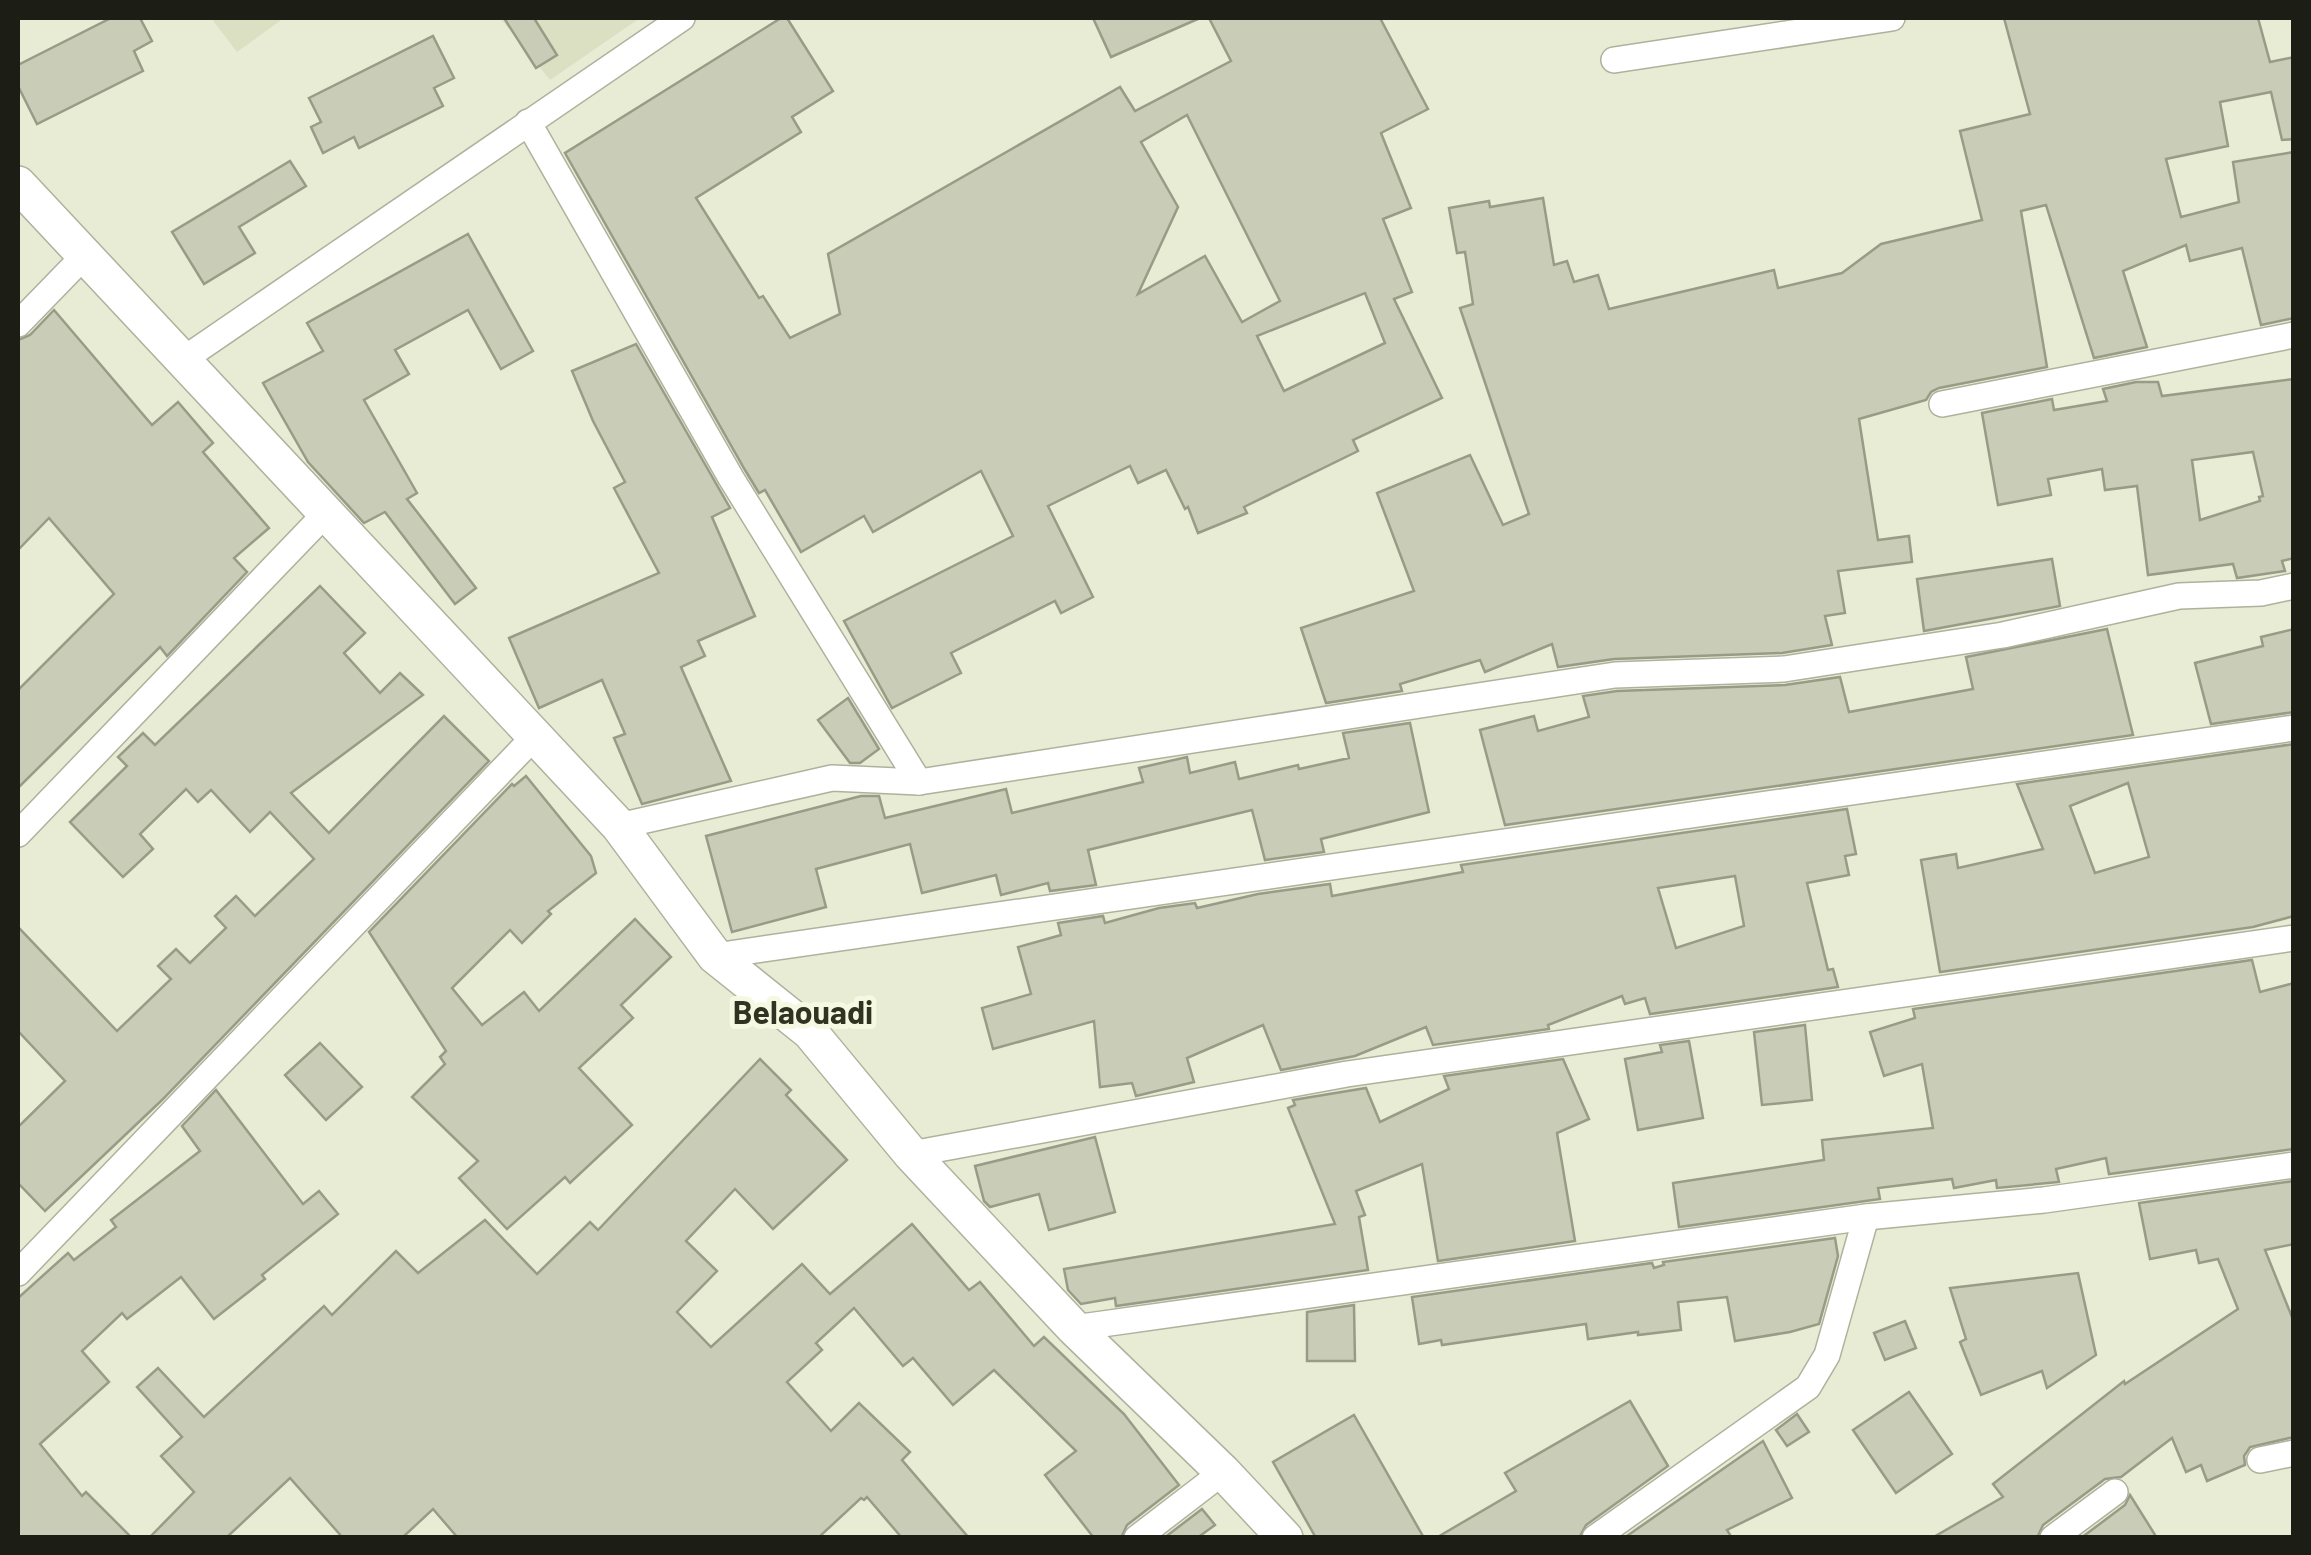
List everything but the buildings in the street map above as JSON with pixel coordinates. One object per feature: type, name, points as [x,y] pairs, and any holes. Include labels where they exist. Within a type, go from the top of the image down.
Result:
[{"type":"main road","points":[[18,184],[619,826],[715,956],[810,1032],[911,1154],[1074,1328],[1223,1472],[1284,1538]]},
{"type":"street","points":[[184,358],[682,18]]},
{"type":"street","points":[[1614,60],[1892,18]]},
{"type":"street","points":[[528,122],[731,478],[919,782]]},
{"type":"street","points":[[18,324],[85,254]]},
{"type":"street","points":[[1942,404],[2294,335]]},
{"type":"street","points":[[18,834],[327,512]]},
{"type":"street","points":[[619,826],[832,778],[919,782],[1615,675],[1784,669],[2004,635],[2178,596],[2261,593],[2294,586]]},
{"type":"street","points":[[715,956],[2294,728]]},
{"type":"street","points":[[18,1273],[535,736]]},
{"type":"street","points":[[911,1154],[1347,1074],[2294,938]]},
{"type":"street","points":[[1074,1328],[1866,1217],[2044,1200],[2294,1165]]},
{"type":"street","points":[[1594,1538],[1808,1387],[1827,1355],[1866,1217]]},
{"type":"street","points":[[2260,1460],[2294,1453]]},
{"type":"street","points":[[1137,1538],[1223,1472]]},
{"type":"street","points":[[2053,1538],[2115,1492]]},
{"type":"shaded area","points":[[211,18],[284,18],[237,52]]},
{"type":"shaded area","points":[[500,18],[640,18],[550,80]]},
{"type":"district","name":"Belaouadi","points":[[803,1011]]}]
